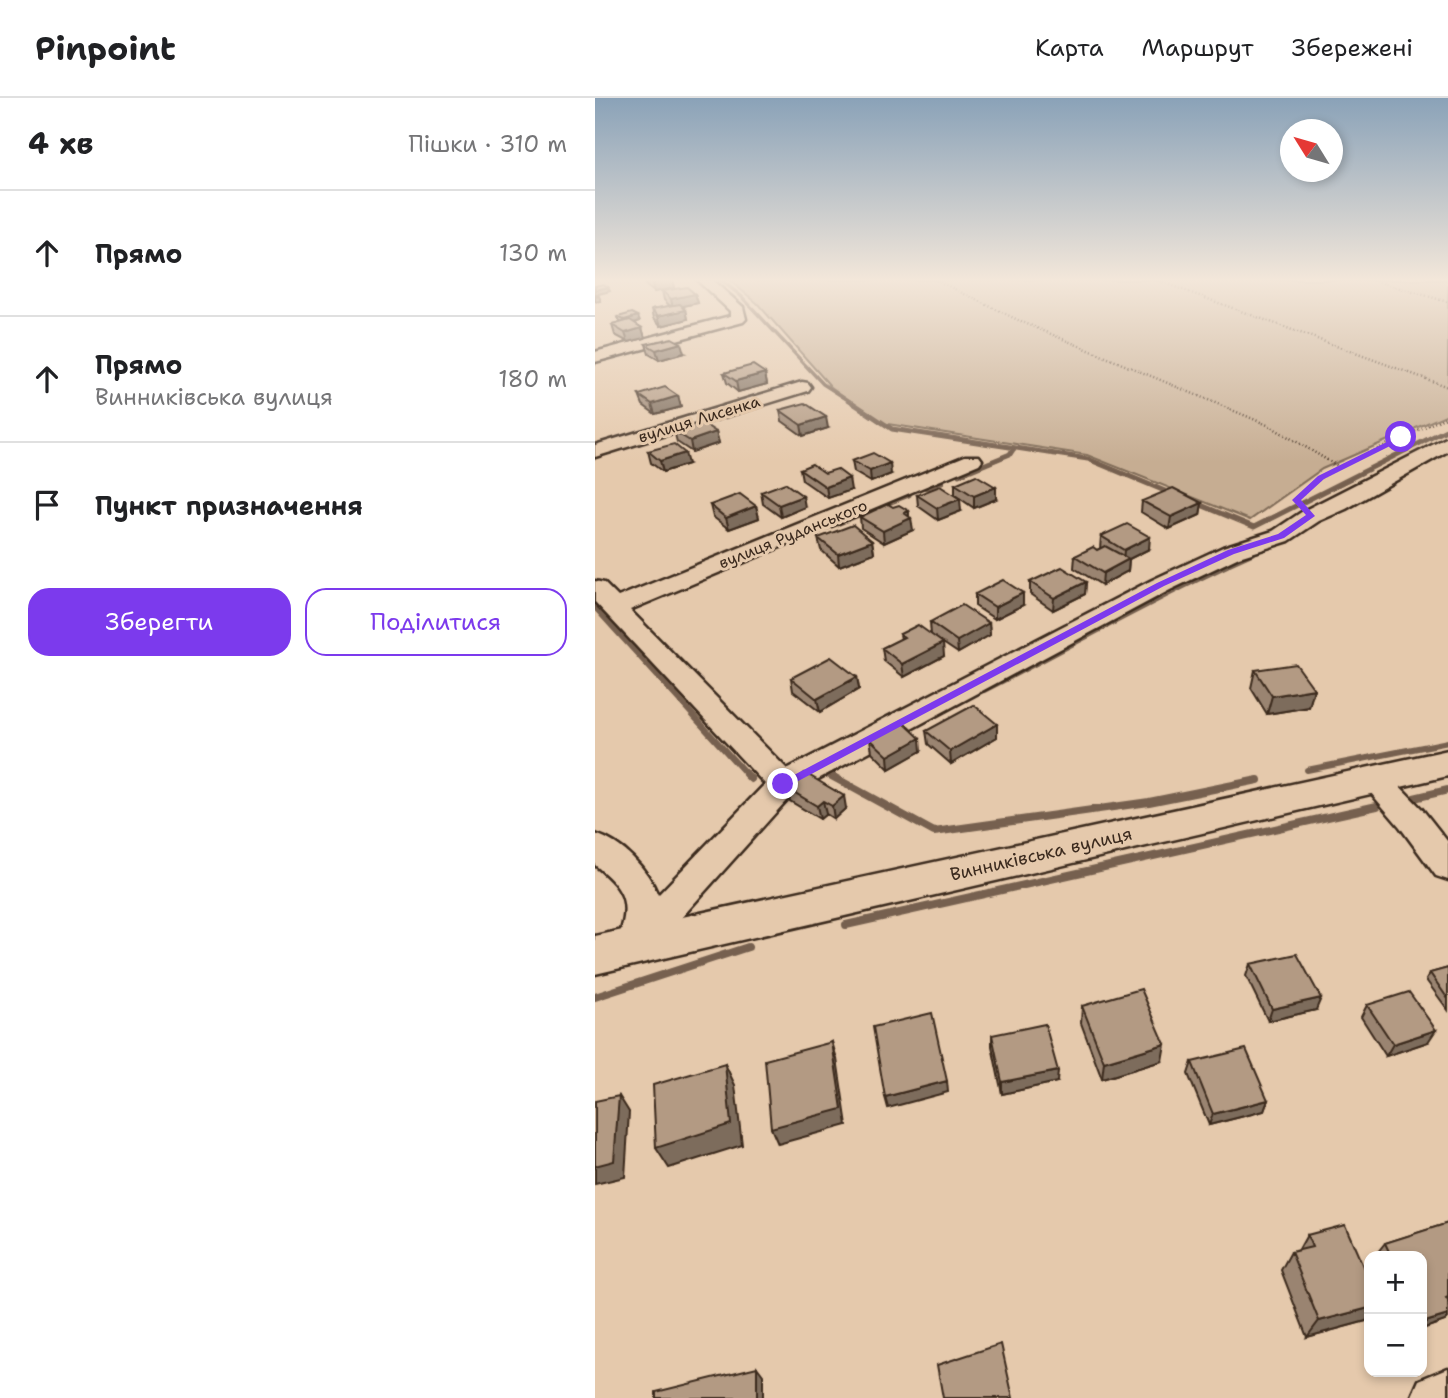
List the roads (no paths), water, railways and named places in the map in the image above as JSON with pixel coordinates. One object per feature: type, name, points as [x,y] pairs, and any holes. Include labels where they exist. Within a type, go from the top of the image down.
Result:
[{"type":"main road","name":"Винниківська вулиця","points":[[595,955],[1448,763]]},
{"type":"street","points":[[608,341],[621,350]]},
{"type":"street","points":[[595,357],[658,341]]},
{"type":"street","name":"вулиця Лисенка","points":[[595,452],[803,387]]},
{"type":"street","points":[[634,945],[783,784],[1161,584],[1231,552],[1281,536],[1311,516],[1338,504],[1448,443]]},
{"type":"street","name":"вулиця Руданського","points":[[604,598],[972,460]]},
{"type":"street","points":[[604,598],[783,784]]},
{"type":"street","points":[[1374,779],[1411,818],[1448,867]]},
{"type":"street","points":[[595,847],[632,878],[641,891],[643,907],[634,945]]},
{"type":"street","points":[[1437,1398],[1448,1394]]},
{"type":"waterway","points":[[783,341],[823,384],[856,405]]},
{"type":"waterway","points":[[856,405],[892,429],[1088,459],[1172,494]]},
{"type":"waterway","points":[[1196,503],[1254,527],[1448,429]]},
{"type":"waterway","points":[[959,475],[1010,454],[1014,448]]},
{"type":"waterway","points":[[926,488],[942,482]]},
{"type":"waterway","points":[[876,508],[909,495]]},
{"type":"waterway","points":[[832,526],[864,513]]},
{"type":"waterway","points":[[793,542],[817,532]]},
{"type":"waterway","points":[[1224,566],[1264,548]]},
{"type":"waterway","points":[[984,690],[1227,565]]},
{"type":"waterway","points":[[595,607],[748,776]]},
{"type":"waterway","points":[[1307,770],[1448,742]]},
{"type":"waterway","points":[[828,774],[837,767]]},
{"type":"waterway","points":[[828,774],[934,832],[1149,802],[1258,780]]},
{"type":"waterway","points":[[748,776],[751,779]]},
{"type":"waterway","points":[[1414,798],[1448,790]]},
{"type":"waterway","points":[[846,925],[1377,806]]},
{"type":"waterway","points":[[595,997],[748,947]]}]
